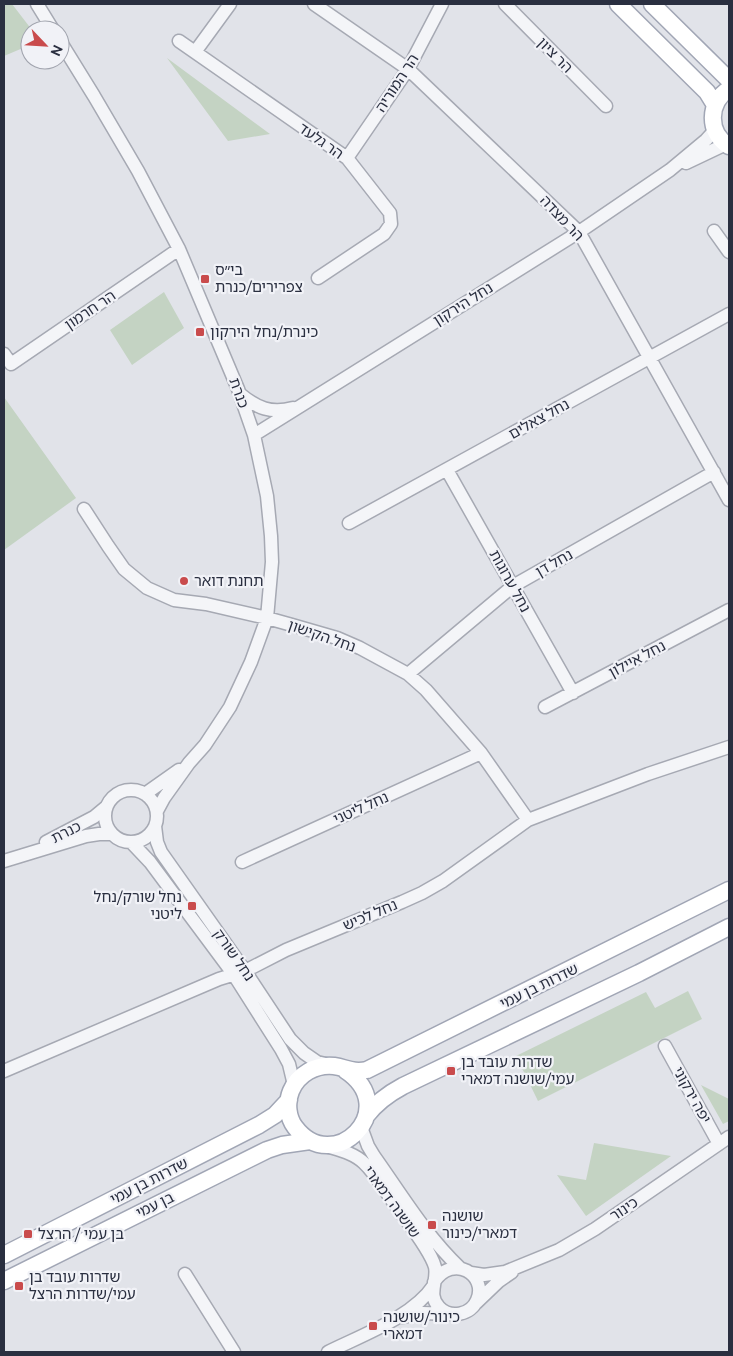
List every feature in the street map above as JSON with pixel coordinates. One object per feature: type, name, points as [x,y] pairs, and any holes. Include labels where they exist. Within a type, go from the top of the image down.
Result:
[{"type":"main road","points":[[618,4],[707,92],[715,105]]},
{"type":"main road","points":[[652,4],[729,80]]},
{"type":"main road","points":[[728,145],[719,138],[712,117],[715,105],[720,97],[729,89]]},
{"type":"main road","name":"שדרות בן עמי","points":[[4,1255],[259,1125],[275,1115],[301,1076],[310,1070],[321,1066],[358,1072],[367,1070],[729,890]]},
{"type":"main road","points":[[291,1092],[289,1112],[293,1124],[300,1134],[317,1143],[334,1145],[345,1141],[354,1135],[379,1102],[403,1086],[729,927]]},
{"type":"main road","points":[[339,1068],[354,1076],[362,1084],[368,1105],[364,1121]]},
{"type":"main road","name":"בן עמי","points":[[4,1281],[267,1150],[282,1145],[317,1143]]},
{"type":"street","points":[[37,4],[47,20]]},
{"type":"street","points":[[195,52],[230,4]]},
{"type":"street","name":"הר מצדה","points":[[314,4],[408,69],[578,232],[729,500]]},
{"type":"street","name":"הר המוריה","points":[[347,158],[408,69],[442,4]]},
{"type":"street","name":"הר ציון","points":[[505,4],[606,106]]},
{"type":"street","name":"הר גלעד","points":[[179,41],[347,158],[390,213],[391,224],[384,234],[318,278]]},
{"type":"street","name":"כנרת","points":[[70,57],[138,171],[180,249],[240,394],[254,435],[266,496],[271,536],[272,562],[267,618],[250,662],[230,706],[205,745],[189,763],[164,798],[157,812],[156,826]]},
{"type":"street","name":"נחל הירקון","points":[[254,435],[578,232],[670,170],[715,130]]},
{"type":"street","name":"נחל הירקון","points":[[670,170],[728,145]]},
{"type":"street","points":[[714,231],[729,252]]},
{"type":"street","name":"הר חרמון","points":[[4,354],[10,364],[180,249]]},
{"type":"street","name":"נחל צאלים","points":[[349,523],[729,314]]},
{"type":"street","points":[[240,394],[253,404],[267,410],[283,411],[300,406]]},
{"type":"street","name":"נחל ערוגות","points":[[448,470],[573,693]]},
{"type":"street","name":"נחל דן","points":[[408,674],[513,586],[714,472]]},
{"type":"street","name":"נחל הקישון","points":[[84,509],[124,569],[147,588],[174,600],[206,604],[267,618],[336,638],[360,648],[408,674],[426,690],[481,753],[528,820]]},
{"type":"street","name":"נחל איילון","points":[[545,708],[729,610]]},
{"type":"street","name":"נחל לכיש","points":[[4,1071],[219,979],[239,973],[286,950],[422,893],[443,881],[528,820],[648,774],[729,747]]},
{"type":"street","name":"נחל ליטני","points":[[242,862],[481,753]]},
{"type":"street","name":"כנרת","points":[[23,855],[94,817],[110,800],[123,791],[138,791],[145,794],[189,763]]},
{"type":"street","points":[[145,794],[150,798],[157,812]]},
{"type":"street","points":[[106,806],[105,821],[111,834]]},
{"type":"street","points":[[132,843],[146,838],[156,826]]},
{"type":"street","name":"נחל שורק","points":[[156,826],[157,842],[162,852],[239,973],[289,1064],[291,1092]]},
{"type":"street","name":"כנרת","points":[[4,861],[86,836],[99,834],[111,834],[124,842],[132,843]]},
{"type":"street","name":"נחל שורק","points":[[132,843],[150,862],[290,1039],[304,1053],[317,1062],[339,1068]]},
{"type":"street","name":"יפה ירקוני","points":[[664,1046],[725,1141]]},
{"type":"street","name":"שושנה דמארי","points":[[364,1121],[368,1146],[374,1156],[431,1237],[465,1271]]},
{"type":"street","name":"כינור","points":[[465,1271],[484,1275],[505,1272],[559,1250],[587,1234],[725,1141]]},
{"type":"street","name":"שושנה דמארי","points":[[317,1143],[354,1156],[364,1162],[426,1249],[435,1269],[434,1284]]},
{"type":"street","name":"כינור","points":[[475,1304],[499,1281],[520,1266]]},
{"type":"street","points":[[328,1352],[395,1319],[420,1302],[428,1294],[439,1276],[445,1271],[452,1268],[465,1271],[474,1276],[478,1283],[478,1299],[468,1311],[460,1314],[423,1314],[395,1319]]},
{"type":"street","points":[[185,1274],[234,1352]]},
{"type":"street","points":[[434,1284],[433,1295],[439,1307],[445,1312],[452,1314]]},
{"type":"green space","points":[[4,4],[12,4],[24,20],[20,20],[20,49],[4,56]]},
{"type":"green space","points":[[167,58],[270,134],[228,141]]},
{"type":"green space","points":[[164,292],[184,328],[132,365],[110,330]]},
{"type":"green space","points":[[4,397],[76,498],[4,550]]},
{"type":"green space","points":[[688,991],[702,1019],[538,1101],[516,1056],[646,992],[655,1008]]},
{"type":"green space","points":[[701,1085],[729,1099],[729,1121],[723,1124]]},
{"type":"green space","points":[[594,1143],[671,1156],[586,1216],[557,1175],[586,1180]]},
{"type":"place","name":"בי״ס צפרירים/כנרת","points":[[205,279]]},
{"type":"place","name":"כינרת/נחל הירקון","points":[[200,332]]},
{"type":"place","name":"תחנת דואר","points":[[184,581]]},
{"type":"place","name":"נחל שורק/נחל ליטני","points":[[192,906]]},
{"type":"place","name":"שדרות עובד בן עמי/שושנה דמארי","points":[[451,1071]]},
{"type":"place","name":"שושנה דמארי/כינור","points":[[432,1225]]},
{"type":"place","name":"בן עמי / הרצל","points":[[28,1234]]},
{"type":"place","name":"שדרות עובד בן עמי/שדרות הרצל","points":[[19,1286]]},
{"type":"place","name":"כינור/שושנה דמארי","points":[[373,1326]]}]
